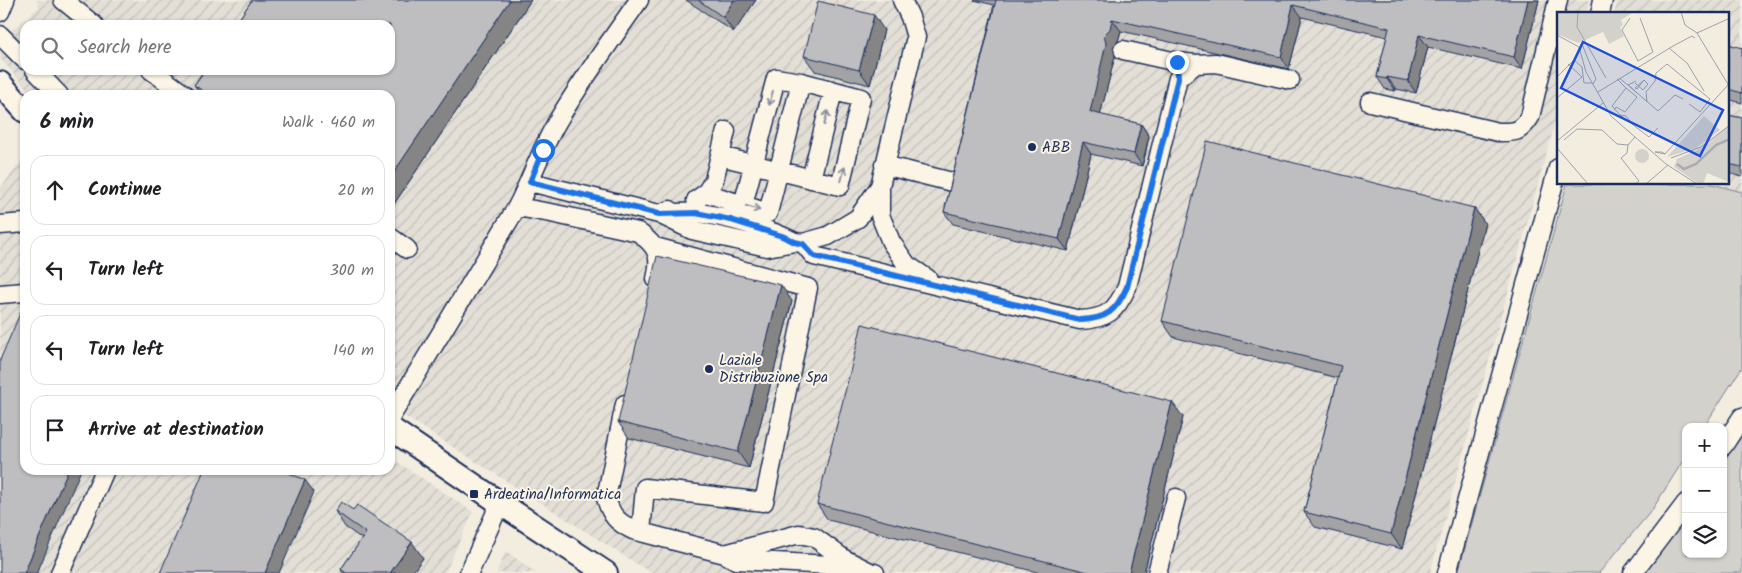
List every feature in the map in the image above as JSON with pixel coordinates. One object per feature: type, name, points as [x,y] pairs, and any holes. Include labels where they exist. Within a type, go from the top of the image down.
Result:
[{"type":"main road","points":[[0,83],[20,105]]},
{"type":"main road","points":[[395,431],[606,573]]},
{"type":"street","points":[[0,12],[5,0]]},
{"type":"street","points":[[63,0],[88,20]]},
{"type":"street","points":[[395,410],[516,207],[530,182],[559,118],[639,0]]},
{"type":"street","points":[[902,0],[916,37],[884,165],[880,186],[880,215],[891,242],[907,265],[936,286]]},
{"type":"street","points":[[1370,102],[1498,132],[1517,131],[1524,127],[1530,117],[1558,0]]},
{"type":"street","points":[[0,35],[20,55]]},
{"type":"street","points":[[1123,50],[1178,70],[1196,64],[1216,64],[1290,80]]},
{"type":"street","points":[[799,243],[814,256],[1080,320],[1094,320],[1108,314],[1119,304],[1127,287],[1178,70]]},
{"type":"street","points":[[40,75],[54,90]]},
{"type":"street","points":[[158,75],[178,90]]},
{"type":"street","points":[[720,156],[753,164],[840,186],[862,98],[801,82],[776,78],[753,164],[742,205]]},
{"type":"street","points":[[706,193],[768,212],[801,82]]},
{"type":"street","points":[[811,179],[833,91]]},
{"type":"street","points":[[659,214],[694,202],[706,193],[714,180],[726,131]]},
{"type":"street","points":[[884,165],[952,182]]},
{"type":"street","points":[[1447,573],[1557,172]]},
{"type":"street","points":[[530,182],[659,214],[692,230],[767,247],[799,243],[828,236],[844,228],[858,218],[880,186]]},
{"type":"street","points":[[516,207],[638,232],[655,247],[659,257],[653,292]]},
{"type":"street","points":[[0,225],[20,223]]},
{"type":"street","points":[[395,240],[408,249]]},
{"type":"street","points":[[641,532],[645,488],[764,502],[808,288],[655,247]]},
{"type":"street","points":[[0,294],[20,292]]},
{"type":"street","points":[[630,386],[606,498],[610,512],[621,524],[641,532],[725,554],[736,560],[830,565],[873,572]]},
{"type":"street","points":[[1727,440],[1742,417]]},
{"type":"street","points":[[60,573],[103,475]]},
{"type":"street","points":[[1157,573],[1176,498]]},
{"type":"street","points":[[469,573],[500,503]]},
{"type":"street","points":[[1633,573],[1682,507]]},
{"type":"street","points":[[725,554],[799,534],[814,537],[844,558],[873,572]]},
{"type":"shaded area","points":[[37,0],[1590,0],[1587,12],[1557,12],[1557,116],[1430,573],[651,573],[395,410],[395,90],[28,90],[0,58],[0,45],[20,23],[20,75],[395,75],[395,20],[24,20],[39,7]]},
{"type":"shaded area","points":[[1618,0],[1742,0],[1742,192],[1716,185],[1730,185],[1730,12],[1615,12]]},
{"type":"shaded area","points":[[20,163],[20,475],[395,475],[395,460],[473,512],[445,573],[0,573],[0,189]]},
{"type":"shaded area","points":[[1567,185],[1716,185],[1742,192],[1742,367],[1707,423],[1682,423],[1682,462],[1652,510],[1599,573],[1458,573]]},
{"type":"shaded area","points":[[1742,432],[1742,573],[1644,573],[1682,522],[1682,558],[1727,558],[1727,456]]},
{"type":"shaded area","points":[[506,551],[536,573],[496,573]]},
{"type":"building","points":[[252,0],[510,0],[395,171],[395,90],[202,90],[194,85],[201,75],[395,75],[395,20],[238,20]]},
{"type":"building","points":[[698,0],[734,0],[723,17]]},
{"type":"building","name":"ABB","points":[[996,0],[1528,0],[1514,57],[1419,35],[1408,81],[1377,77],[1389,28],[1293,5],[1281,57],[1112,19],[1110,29],[1104,35],[1106,44],[1090,112],[1141,124],[1134,154],[1083,142],[1059,239],[944,212]]},
{"type":"building","points":[[818,1],[874,15],[859,70],[804,56]]},
{"type":"building","points":[[1730,45],[1742,48],[1742,93],[1730,90]]},
{"type":"building","points":[[1730,115],[1742,118],[1742,167],[1730,164]]},
{"type":"building","points":[[1207,141],[1474,208],[1391,534],[1304,512],[1341,366],[1162,321]]},
{"type":"building","name":"Laziale Distribuzione Spa","points":[[657,256],[781,285],[738,452],[618,422]]},
{"type":"building","points":[[20,314],[20,475],[66,475],[24,573],[0,573],[0,360]]},
{"type":"building","points":[[862,324],[1172,402],[1129,573],[1092,573],[817,504]]},
{"type":"building","points":[[202,475],[294,475],[305,480],[265,573],[160,573]]},
{"type":"building","points":[[341,502],[353,510],[357,505],[412,542],[390,573],[346,573],[341,569],[366,533],[335,511]]},
{"type":"place","name":"ABB","points":[[1032,147]]},
{"type":"place","name":"Laziale Distribuzione Spa","points":[[709,369]]},
{"type":"place","name":"Ardeatina/Informatica","points":[[474,494]]},
{"type":"route","points":[[543,150],[530,182],[659,214],[696,213],[731,220],[803,244],[814,256],[1080,320],[1094,320],[1108,314],[1119,304],[1127,287],[1178,78],[1177,62]]}]
